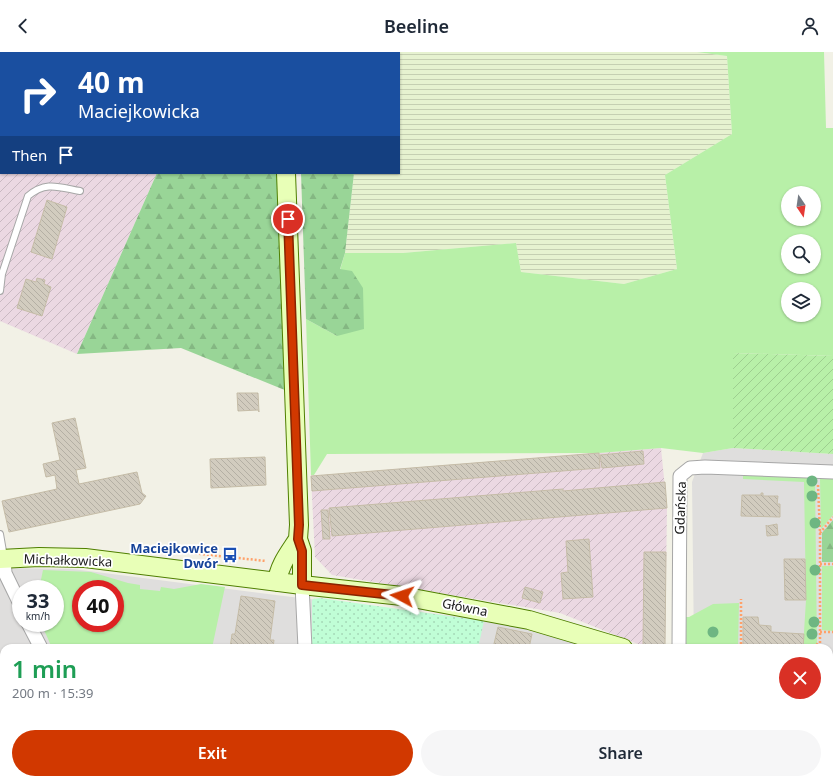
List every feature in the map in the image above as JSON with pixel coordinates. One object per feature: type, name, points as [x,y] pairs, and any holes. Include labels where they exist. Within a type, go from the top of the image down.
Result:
[{"type":"street","points":[[286,174],[299,525],[298,539],[302,551],[304,644]]},
{"type":"street","name":"Gdańska","points":[[679,644],[680,476],[690,468],[705,466],[833,472]]},
{"type":"street","points":[[277,582],[278,573],[282,563],[298,539]]},
{"type":"street","name":"Michałkowicka","points":[[2,559],[40,557],[85,558],[302,585]]},
{"type":"street","points":[[2,559],[12,586]]},
{"type":"street","name":"Główna","points":[[302,585],[402,596],[467,607],[529,620],[610,644]]},
{"type":"street","points":[[33,632],[40,644]]},
{"type":"lane","points":[[0,290],[2,274],[28,196],[45,186],[80,191]]},
{"type":"lane","points":[[0,534],[2,559]]},
{"type":"path","points":[[818,478],[820,533],[820,642]]},
{"type":"path","points":[[820,533],[833,517]]},
{"type":"path","points":[[189,554],[196,553],[270,561]]},
{"type":"path","points":[[820,564],[833,564]]},
{"type":"path","points":[[741,599],[741,644]]},
{"type":"path","points":[[820,632],[833,632]]},
{"type":"shaded area","points":[[0,174],[157,174],[77,354],[0,321]]},
{"type":"shaded area","points":[[661,448],[667,508],[665,644],[638,644],[560,613],[332,575],[315,557],[311,476]]},
{"type":"shaded area","points":[[733,448],[833,454],[833,644],[694,644],[692,482],[703,453]]},
{"type":"shaded area","points":[[0,568],[73,569],[495,621],[577,644],[0,644]]},
{"type":"green space","points":[[400,52],[697,52],[727,56],[732,134],[665,175],[677,269],[624,284],[521,272],[516,243],[403,253],[345,253],[354,174],[400,174]]},
{"type":"green space","points":[[697,52],[824,52],[826,128],[833,128],[833,356],[733,353],[733,448],[703,453],[661,448],[599,453],[327,454],[314,475],[311,475],[306,319],[337,336],[340,270],[345,253],[403,253],[516,243],[521,272],[624,284],[677,269],[665,175],[732,134],[727,56]]},
{"type":"green space","points":[[157,174],[281,174],[292,393],[181,348],[77,354]]},
{"type":"green space","points":[[301,174],[354,174],[345,253],[340,269],[352,271],[363,288],[364,329],[337,336],[306,319]]},
{"type":"green space","points":[[733,353],[833,356],[833,454],[733,448]]},
{"type":"green space","points":[[743,475],[815,478],[817,644],[803,644],[806,600],[804,482],[743,479]]},
{"type":"green space","points":[[820,479],[833,479],[833,515],[821,529]]},
{"type":"green space","points":[[833,520],[833,562],[822,562],[822,533]]},
{"type":"green space","points":[[822,566],[833,566],[833,631],[822,630]]},
{"type":"green space","points":[[43,570],[91,572],[118,580],[72,580],[72,632],[124,632],[124,582],[140,585],[140,589],[160,591],[161,587],[174,589],[201,584],[225,587],[213,644],[50,644],[45,632],[64,632],[64,580],[41,580]]},
{"type":"green space","points":[[320,598],[484,621],[479,644],[312,644],[313,599]]},
{"type":"green space","points":[[739,603],[738,644],[686,644],[686,617],[689,617],[713,604]]},
{"type":"building","points":[[47,200],[67,207],[52,259],[31,252]]},
{"type":"building","points":[[37,278],[45,280],[44,284],[51,287],[42,316],[17,308],[26,279],[36,282]]},
{"type":"building","points":[[237,393],[258,393],[259,412],[258,410],[238,411]]},
{"type":"building","points":[[75,418],[86,468],[76,470],[79,484],[137,472],[142,493],[146,496],[140,504],[9,532],[2,501],[57,489],[55,475],[46,477],[43,464],[60,460],[52,423]]},
{"type":"building","points":[[643,451],[644,464],[602,468],[600,455]]},
{"type":"building","points":[[599,453],[600,468],[312,491],[311,476]]},
{"type":"building","points":[[265,457],[266,485],[211,488],[210,459]]},
{"type":"building","points":[[665,482],[667,508],[332,536],[329,508]]},
{"type":"building","points":[[761,493],[763,493],[763,496],[778,496],[777,504],[780,504],[780,517],[741,516],[742,495],[761,495]]},
{"type":"building","points":[[321,510],[328,510],[330,539],[323,539]]},
{"type":"building","points":[[777,524],[778,535],[767,536],[766,525]]},
{"type":"building","points":[[589,539],[593,597],[563,599],[561,573],[568,572],[566,541]]},
{"type":"building","points":[[644,552],[666,552],[665,644],[643,644]]},
{"type":"building","points":[[784,559],[805,559],[806,600],[785,600]]},
{"type":"building","points":[[525,587],[543,592],[540,603],[522,598]]},
{"type":"building","points":[[241,596],[275,601],[270,640],[274,640],[274,644],[231,644],[232,634],[235,634]]},
{"type":"building","points":[[743,617],[758,617],[759,625],[771,626],[771,632],[804,634],[803,644],[743,644]]},
{"type":"building","points":[[498,627],[532,634],[530,644],[494,644]]},
{"type":"place","name":"Maciejkowice Dwór","points":[[230,555]]},
{"type":"route","points":[[288,219],[299,525],[298,539],[302,551],[302,585],[402,596]]}]
